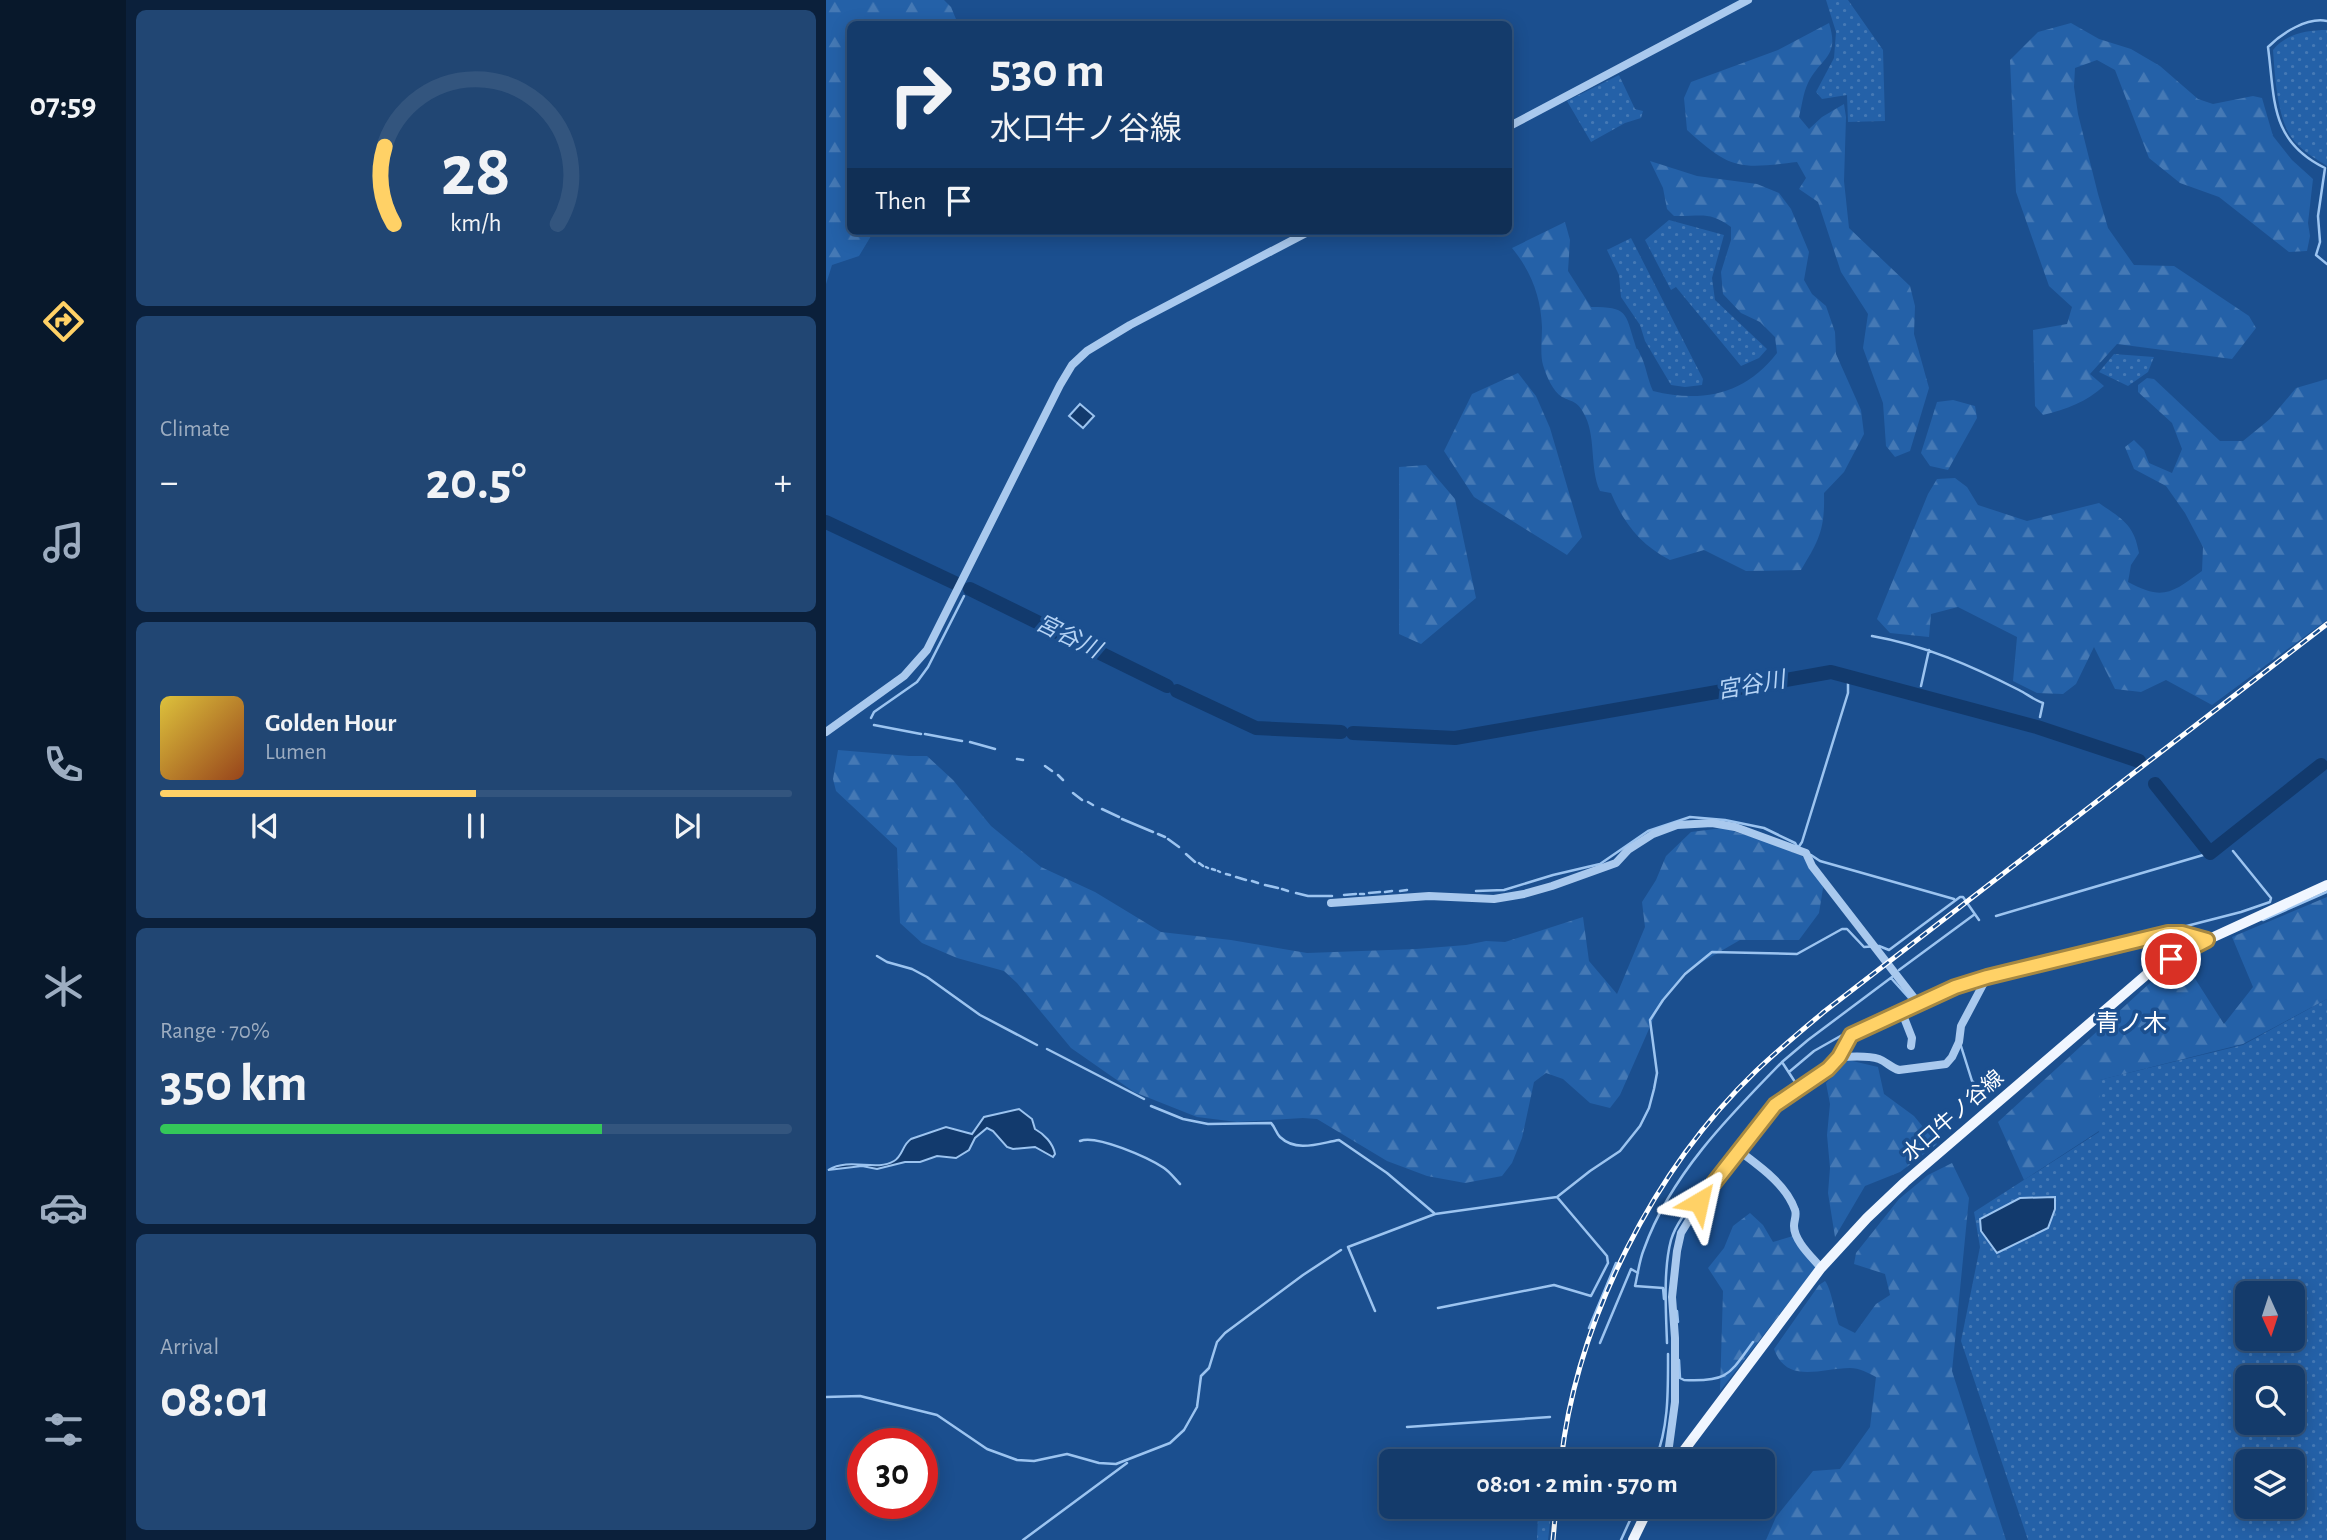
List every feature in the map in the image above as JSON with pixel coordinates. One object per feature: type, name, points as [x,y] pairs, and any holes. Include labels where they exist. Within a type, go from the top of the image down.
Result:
[{"type":"main road","name":"水口牛ノ谷線","points":[[1685,1449],[1821,1268],[1905,1182],[2153,968],[2327,885]]},
{"type":"main road","points":[[1633,1540],[1643,1519]]},
{"type":"street","points":[[1512,125],[1748,0]]},
{"type":"street","points":[[826,732],[904,676],[927,650],[1072,365],[1087,351],[1130,325],[1302,235]]},
{"type":"street","points":[[1331,903],[1429,896],[1494,899],[1524,894],[1616,863],[1628,850],[1653,834],[1677,825],[1712,824],[1735,827],[1808,848],[1812,866],[1918,1003]]},
{"type":"street","points":[[1669,1449],[1675,1402],[1672,1297],[1677,1251],[1685,1224],[1738,1150],[1775,1105],[1828,1069],[1839,1057],[1851,1035],[1955,987],[2168,933],[2182,933],[2207,940]]},
{"type":"street","points":[[1839,1057],[1877,1058],[1899,1070],[1946,1064],[1959,1042],[1961,1026],[1987,977]]},
{"type":"street","points":[[1901,1010],[1912,1038],[1911,1046]]},
{"type":"street","points":[[1738,1150],[1780,1187],[1797,1212],[1796,1233],[1821,1268]]},
{"type":"green space","points":[[826,0],[944,0],[951,7],[957,21],[847,21],[847,235],[872,235],[859,256],[832,265],[826,284]]},
{"type":"green space","points":[[1826,0],[1848,0],[1883,50],[1885,121],[1848,122],[1847,95],[1822,99],[1816,92],[1834,58],[1836,32]]},
{"type":"green space","points":[[1829,23],[1832,35],[1831,51],[1808,83],[1799,117],[1809,129],[1822,117],[1844,104],[1844,181],[1849,228],[1910,286],[1915,306],[1914,334],[1929,388],[1910,451],[1895,457],[1886,446],[1883,403],[1863,348],[1868,314],[1841,272],[1818,202],[1799,189],[1806,178],[1797,162],[1762,166],[1737,164],[1715,153],[1687,130],[1684,98],[1691,82],[1778,50]]},
{"type":"green space","points":[[2071,23],[2099,39],[2131,49],[2160,66],[2198,99],[2213,104],[2253,96],[2262,98],[2273,136],[2292,160],[2313,179],[2308,223],[2310,236],[2307,251],[2289,252],[2219,197],[2180,183],[2149,158],[2115,70],[2097,60],[2075,68],[2074,87],[2078,114],[2108,228],[2134,265],[2174,266],[2249,316],[2256,328],[2232,359],[2117,344],[2090,374],[2104,386],[2076,404],[2043,415],[2035,406],[2033,330],[2067,324],[2072,307],[2049,286],[2016,192],[2010,60],[2038,32]]},
{"type":"green space","points":[[2327,30],[2327,166],[2295,142],[2284,123],[2278,98],[2273,50],[2284,40],[2297,34]]},
{"type":"green space","points":[[1619,75],[1635,109],[1643,111],[1641,118],[1625,123],[1591,142],[1567,101]]},
{"type":"green space","points":[[1650,161],[1697,176],[1757,184],[1779,193],[1791,209],[1809,252],[1804,280],[1812,294],[1826,306],[1835,332],[1836,354],[1861,410],[1864,434],[1844,472],[1824,493],[1820,534],[1801,570],[1746,571],[1704,550],[1670,560],[1650,548],[1628,524],[1611,493],[1600,491],[1590,431],[1583,412],[1574,402],[1556,391],[1544,369],[1537,295],[1530,275],[1512,248],[1565,222],[1570,240],[1568,271],[1591,307],[1619,310],[1626,318],[1653,391],[1688,396],[1721,392],[1751,378],[1777,353],[1775,337],[1760,322],[1741,313],[1723,294],[1721,272],[1731,240],[1731,227],[1710,216],[1674,216],[1667,209],[1663,188]]},
{"type":"green space","points":[[1669,220],[1724,235],[1712,278],[1715,300],[1767,349],[1759,358],[1741,366],[1676,287],[1671,290],[1645,240]]},
{"type":"green space","points":[[1631,238],[1703,379],[1702,385],[1671,385],[1645,341],[1640,325],[1621,297],[1619,275],[1607,250]]},
{"type":"green space","points":[[2114,354],[2154,357],[2148,372],[2128,386],[2099,372]]},
{"type":"green space","points":[[1518,373],[1536,396],[1550,428],[1582,537],[1567,555],[1474,497],[1444,451],[1472,394]]},
{"type":"green space","points":[[2147,378],[2154,379],[2220,441],[2243,441],[2270,419],[2296,388],[2327,379],[2327,620],[2212,705],[2166,680],[2141,692],[2115,689],[2094,647],[2076,684],[2063,694],[2037,693],[2013,681],[2017,637],[1958,607],[1931,614],[1929,637],[1890,633],[1877,619],[1928,494],[1937,479],[1955,478],[1967,487],[1978,505],[2027,521],[2099,503],[2120,518],[2134,535],[2139,553],[2131,565],[2128,582],[2140,588],[2159,593],[2167,592],[2183,585],[2202,571],[2203,547],[2185,513],[2166,486],[2134,469],[2125,447],[2134,440],[2144,450],[2149,463],[2172,473],[2182,449],[2172,423],[2138,392],[2138,385]]},
{"type":"green space","points":[[1953,400],[1975,406],[1977,418],[1948,470],[1930,466],[1921,453],[1937,402]]},
{"type":"green space","points":[[1426,465],[1455,499],[1476,598],[1421,644],[1399,634],[1399,467]]},
{"type":"green space","points":[[838,750],[927,756],[953,780],[991,826],[1041,867],[1095,892],[1161,932],[1307,953],[1505,942],[1583,917],[1589,961],[1617,994],[1645,927],[1642,902],[1656,880],[1666,856],[1691,832],[1723,828],[1768,842],[1802,856],[1824,882],[1819,913],[1799,940],[1740,940],[1685,972],[1660,1004],[1620,1095],[1610,1108],[1590,1103],[1563,1079],[1546,1073],[1534,1082],[1522,1138],[1512,1163],[1502,1176],[1465,1183],[1427,1176],[1387,1161],[1317,1119],[1237,1122],[1197,1117],[1134,1092],[1071,1048],[1004,971],[957,958],[922,943],[900,923],[897,848],[836,791],[833,779]]},
{"type":"green space","points":[[2327,897],[2327,999],[2243,1044],[2100,1080],[2099,1131],[2024,1180],[1998,1122],[2151,982],[2185,963],[2224,1024],[2253,987],[2232,937]]},
{"type":"green space","points":[[2327,999],[2327,1540],[2028,1540],[1961,1341],[1980,1247],[1974,1212],[2099,1132],[2099,1080],[2243,1045]]},
{"type":"green space","points":[[1848,1060],[1878,1067],[1884,1094],[1914,1116],[1937,1144],[1900,1172],[1865,1186],[1835,1237],[1828,1193],[1830,1168],[1827,1135],[1830,1104],[1826,1083]]},
{"type":"green space","points":[[1952,1163],[1969,1198],[1952,1371],[2006,1540],[1766,1540],[1776,1517],[1813,1471],[1840,1469],[1870,1427],[1876,1377],[1853,1368],[1796,1371],[1780,1360],[1774,1349],[1819,1285],[1825,1281],[1839,1325],[1855,1333],[1876,1304],[1890,1295],[1885,1274],[1854,1264],[1856,1253],[1899,1199],[1928,1175]]},
{"type":"green space","points":[[1750,1213],[1763,1225],[1773,1242],[1793,1236],[1817,1266],[1720,1391],[1723,1291],[1708,1268],[1724,1248],[1733,1226]]},
{"type":"green space","points":[[1538,1519],[1551,1519],[1548,1540],[1537,1540]]},
{"type":"shaded area","points":[[1080,404],[1094,416],[1083,428],[1069,416]]},
{"type":"shaded area","points":[[1019,1109],[1032,1119],[1035,1129],[1050,1143],[1055,1154],[1053,1157],[1035,1147],[1007,1147],[987,1128],[975,1138],[969,1150],[956,1158],[937,1156],[920,1162],[905,1162],[877,1169],[862,1166],[828,1170],[845,1165],[887,1164],[897,1159],[911,1139],[946,1127],[972,1134],[984,1117]]},
{"type":"shaded area","points":[[2055,1197],[2055,1209],[2048,1228],[1997,1253],[1981,1231],[1980,1219],[2020,1198]]},
{"type":"waterway","points":[[2327,21],[2311,21],[2295,27],[2268,47],[2278,118],[2294,145],[2325,168],[2318,216],[2320,242],[2316,255],[2327,264]]},
{"type":"waterway","name":"宮谷川","points":[[826,522],[955,583]]},
{"type":"waterway","name":"宮谷川","points":[[970,589],[1167,686]]},
{"type":"waterway","points":[[871,718],[874,712],[917,682],[928,667],[964,596]]},
{"type":"waterway","points":[[1872,636],[1929,651],[2001,681],[2043,703],[2040,717]]},
{"type":"waterway","points":[[1921,686],[1929,650]]},
{"type":"waterway","name":"宮谷川","points":[[1353,733],[1455,738],[1831,672],[2037,727],[2139,761]]},
{"type":"waterway","points":[[1476,891],[1504,890],[1600,864],[1648,831],[1690,817],[1725,820],[1764,828],[1795,843],[1798,848],[1848,693],[1848,677]]},
{"type":"waterway","name":"宮谷川","points":[[1177,691],[1256,728],[1341,732]]},
{"type":"waterway","points":[[874,725],[921,734]]},
{"type":"waterway","points":[[925,734],[962,741]]},
{"type":"waterway","points":[[970,742],[995,749]]},
{"type":"waterway","points":[[1017,759],[1023,760]]},
{"type":"waterway","name":"宮谷川","points":[[2155,784],[2210,853],[2321,765]]},
{"type":"waterway","points":[[1045,766],[1052,771]]},
{"type":"waterway","points":[[1058,775],[1063,780]]},
{"type":"waterway","points":[[1073,793],[1082,800]]},
{"type":"waterway","points":[[1088,802],[1093,805]]},
{"type":"waterway","points":[[1102,809],[1119,817]]},
{"type":"waterway","points":[[1122,819],[1153,832]]},
{"type":"waterway","points":[[1158,834],[1165,837]]},
{"type":"waterway","points":[[1168,839],[1179,847]]},
{"type":"waterway","points":[[2171,930],[2270,902],[2271,898],[2233,851]]},
{"type":"waterway","points":[[1996,916],[2210,853]]},
{"type":"waterway","points":[[1186,854],[1195,862]]},
{"type":"waterway","points":[[1811,855],[1820,861],[1954,899]]},
{"type":"waterway","points":[[1199,863],[1203,866]]},
{"type":"waterway","points":[[1226,874],[1230,875]]},
{"type":"waterway","points":[[1236,877],[1246,880]]},
{"type":"waterway","points":[[1252,881],[1258,883]]},
{"type":"waterway","points":[[1265,885],[1278,888]]},
{"type":"waterway","points":[[1282,889],[1288,891]]},
{"type":"waterway","points":[[1400,891],[1407,890]]},
{"type":"waterway","points":[[1385,892],[1392,891]]},
{"type":"waterway","points":[[1369,893],[1380,892]]},
{"type":"waterway","points":[[2263,920],[2327,892]]},
{"type":"waterway","points":[[1296,893],[1332,896]]},
{"type":"waterway","points":[[1344,895],[1356,894]]},
{"type":"waterway","points":[[1375,1311],[1348,1247],[1435,1214],[1557,1197],[1620,1151],[1640,1126],[1654,1089],[1657,1073],[1650,1020],[1685,974],[1712,952],[1797,954],[1842,929],[1847,929],[1864,947],[1879,946],[1889,950],[1960,897],[1963,897],[1979,920]]},
{"type":"waterway","points":[[1899,970],[1975,914]]},
{"type":"waterway","points":[[877,956],[927,977],[980,1015],[1037,1045]]},
{"type":"waterway","points":[[1797,1085],[1782,1062],[1892,977]]},
{"type":"waterway","points":[[1891,978],[1909,998],[1908,1003]]},
{"type":"waterway","points":[[1858,1026],[1883,1014]]},
{"type":"waterway","points":[[1789,1072],[1814,1051],[1844,1034]]},
{"type":"waterway","points":[[1961,1046],[1972,1081],[1987,1096]]},
{"type":"waterway","points":[[1047,1049],[1144,1099]]},
{"type":"waterway","points":[[1664,1299],[1663,1288],[1635,1286],[1642,1254],[1655,1222],[1702,1149],[1782,1062]]},
{"type":"waterway","points":[[1151,1106],[1183,1119],[1208,1124],[1271,1123],[1280,1137],[1294,1145],[1309,1146],[1339,1140],[1387,1173],[1434,1213]]},
{"type":"waterway","points":[[1080,1141],[1098,1141],[1135,1153],[1164,1168],[1180,1184]]},
{"type":"waterway","points":[[1667,1343],[1668,1252],[1679,1222],[1700,1194]]},
{"type":"waterway","points":[[1438,1308],[1554,1285],[1591,1296],[1608,1263],[1607,1256],[1557,1197]]},
{"type":"waterway","points":[[826,1397],[860,1396],[937,1415],[987,1449],[1017,1460],[1034,1461],[1067,1454],[1099,1463],[1116,1464],[1170,1443],[1184,1430],[1197,1407],[1201,1376],[1209,1368],[1217,1342],[1225,1333],[1303,1275],[1341,1250]]},
{"type":"waterway","points":[[1589,1328],[1616,1263]]},
{"type":"waterway","points":[[1600,1343],[1631,1269],[1638,1273]]},
{"type":"waterway","points":[[1677,1311],[1678,1322]]},
{"type":"waterway","points":[[1679,1360],[1680,1378],[1684,1380],[1719,1378],[1732,1369],[1753,1342]]},
{"type":"waterway","points":[[1660,1449],[1668,1395],[1668,1354]]},
{"type":"waterway","points":[[1407,1427],[1550,1417]]},
{"type":"waterway","points":[[1023,1540],[1127,1463]]},
{"type":"waterway","points":[[1621,1540],[1631,1519]]},
{"type":"railway","points":[[1563,1449],[1584,1354],[1603,1301],[1626,1250],[1685,1153],[1719,1110],[1764,1063],[1825,1011],[2327,624]]},
{"type":"railway","points":[[1553,1540],[1555,1519]]},
{"type":"district","name":"青ノ木","points":[[2131,1024]]},
{"type":"route","points":[[1699,1202],[1775,1105],[1828,1069],[1839,1057],[1851,1035],[1901,1010],[1955,987],[1987,977],[2168,933],[2182,933],[2207,940],[2171,959]]}]
